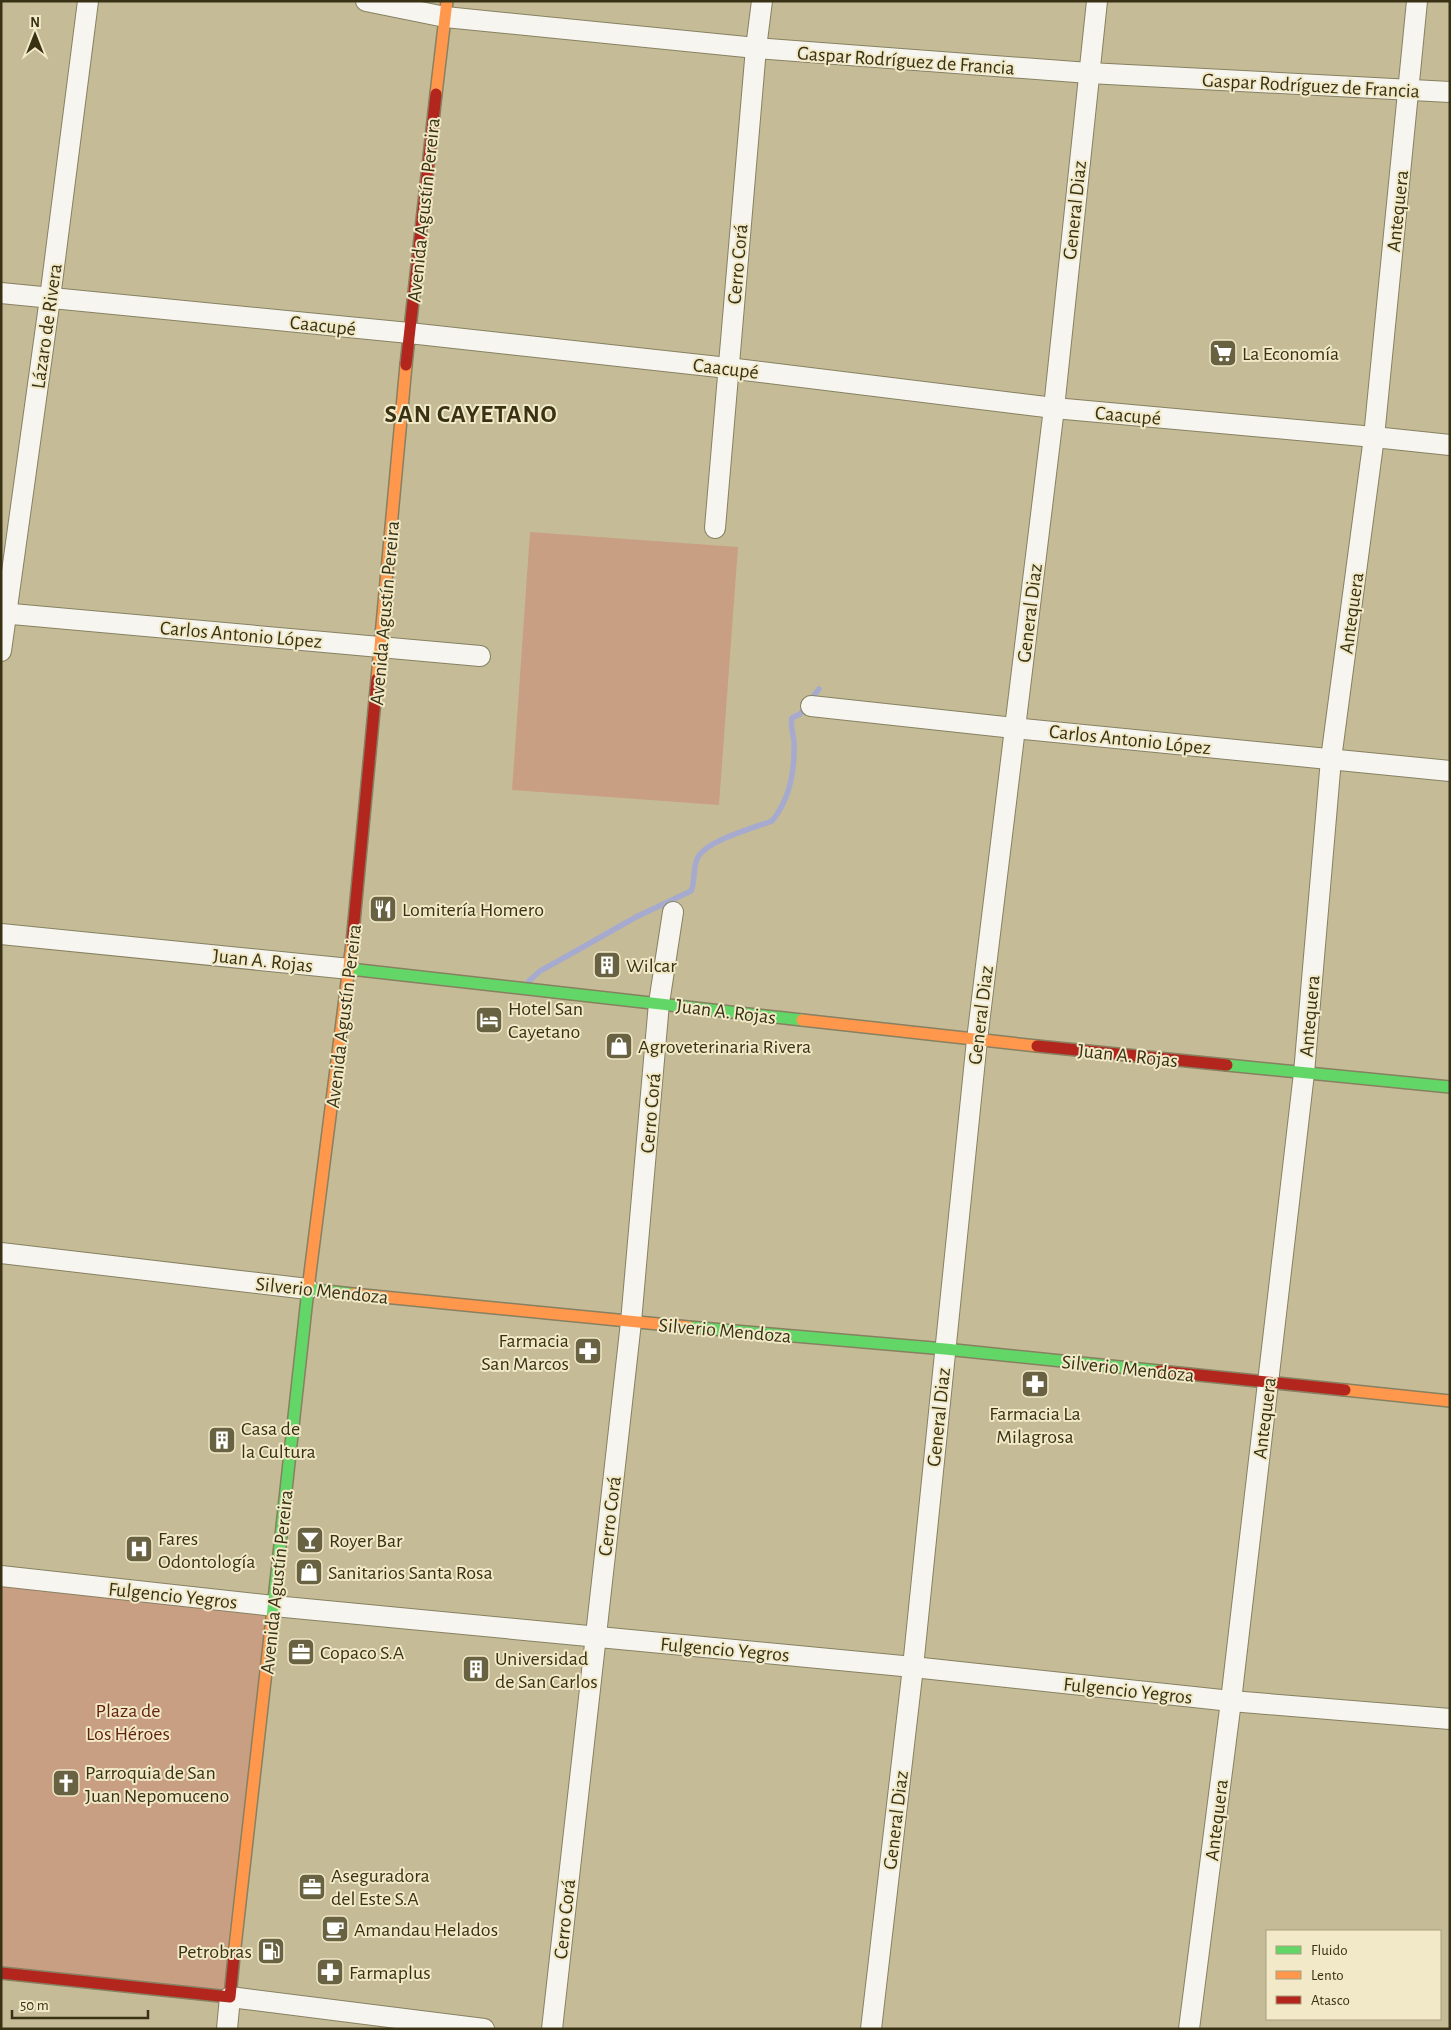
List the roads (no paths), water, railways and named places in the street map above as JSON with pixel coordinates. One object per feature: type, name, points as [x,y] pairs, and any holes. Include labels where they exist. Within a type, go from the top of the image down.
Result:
[{"type":"main road","name":"Avenida Agustín Pereira","points":[[230,1997],[308,1289],[350,969],[409,333],[446,9]]},
{"type":"main road","name":"Juan A. Rojas","points":[[350,969],[977,1040],[1450,1088]]},
{"type":"main road","name":"Silverio Mendoza","points":[[308,1289],[631,1322],[945,1349],[1450,1401]]},
{"type":"main road","points":[[1,1973],[230,1997]]},
{"type":"street","name":"Lázaro de Rivera","points":[[1,651],[3,613],[50,298],[88,1]]},
{"type":"street","name":"Gaspar Rodríguez de Francia","points":[[366,1],[446,9],[756,48],[1089,73],[1450,92]]},
{"type":"street","name":"Cerro Corá","points":[[715,528],[756,48],[762,1]]},
{"type":"street","name":"General Diaz","points":[[870,2029],[912,1667],[977,1040],[1054,408],[1096,1]]},
{"type":"street","name":"Antequera","points":[[1189,2029],[1231,1701],[1304,1073],[1331,759],[1374,436],[1417,1]]},
{"type":"street","name":"Caacupé","points":[[1,293],[409,333],[728,368],[1054,408],[1374,436],[1450,445]]},
{"type":"street","name":"Carlos Antonio López","points":[[3,613],[480,656]]},
{"type":"street","name":"Carlos Antonio López","points":[[811,706],[1450,771]]},
{"type":"street","name":"Cerro Corá","points":[[552,2029],[631,1322],[659,1003],[673,912]]},
{"type":"street","name":"Juan A. Rojas","points":[[1,934],[350,969]]},
{"type":"street","name":"Silverio Mendoza","points":[[1,1253],[308,1289]]},
{"type":"street","name":"Fulgencio Yegros","points":[[1,1576],[274,1606],[912,1667],[1231,1701],[1450,1719]]},
{"type":"street","name":"Avenida Agustín Pereira","points":[[227,2029],[230,1997]]},
{"type":"street","points":[[230,1997],[484,2029]]},
{"type":"waterway","points":[[529,981],[540,971],[636,917],[691,891],[696,861],[703,851],[721,840],[772,821],[783,803],[790,783],[794,751],[792,718],[800,714],[819,689]]},
{"type":"place","name":"La Economía","points":[[1223,353]]},
{"type":"place","name":"Lomitería Homero","points":[[383,909]]},
{"type":"place","name":"Wilcar","points":[[607,965]]},
{"type":"place","name":"Hotel San Cayetano","points":[[489,1020]]},
{"type":"place","name":"Agroveterinaria Rivera","points":[[619,1046]]},
{"type":"place","name":"Farmacia San Marcos","points":[[588,1351]]},
{"type":"place","name":"Farmacia La Milagrosa","points":[[1035,1384]]},
{"type":"place","name":"Casa de la Cultura","points":[[222,1440]]},
{"type":"place","name":"Royer Bar","points":[[310,1540]]},
{"type":"place","name":"Fares Odontología","points":[[139,1549]]},
{"type":"place","name":"Sanitarios Santa Rosa","points":[[309,1572]]},
{"type":"place","name":"Copaco S.A","points":[[301,1652]]},
{"type":"place","name":"Universidad de San Carlos","points":[[476,1669]]},
{"type":"place","name":"Parroquia de San Juan Nepomuceno","points":[[66,1783]]},
{"type":"place","name":"Aseguradora del Este S.A","points":[[312,1887]]},
{"type":"place","name":"Amandau Helados","points":[[335,1929]]},
{"type":"place","name":"Petrobras","points":[[271,1951]]},
{"type":"place","name":"Farmaplus","points":[[330,1972]]},
{"type":"district","name":"SAN CAYETANO","points":[[471,413]]},
{"type":"park label","name":"Plaza de Los Héroes","points":[[128,1722]]}]
